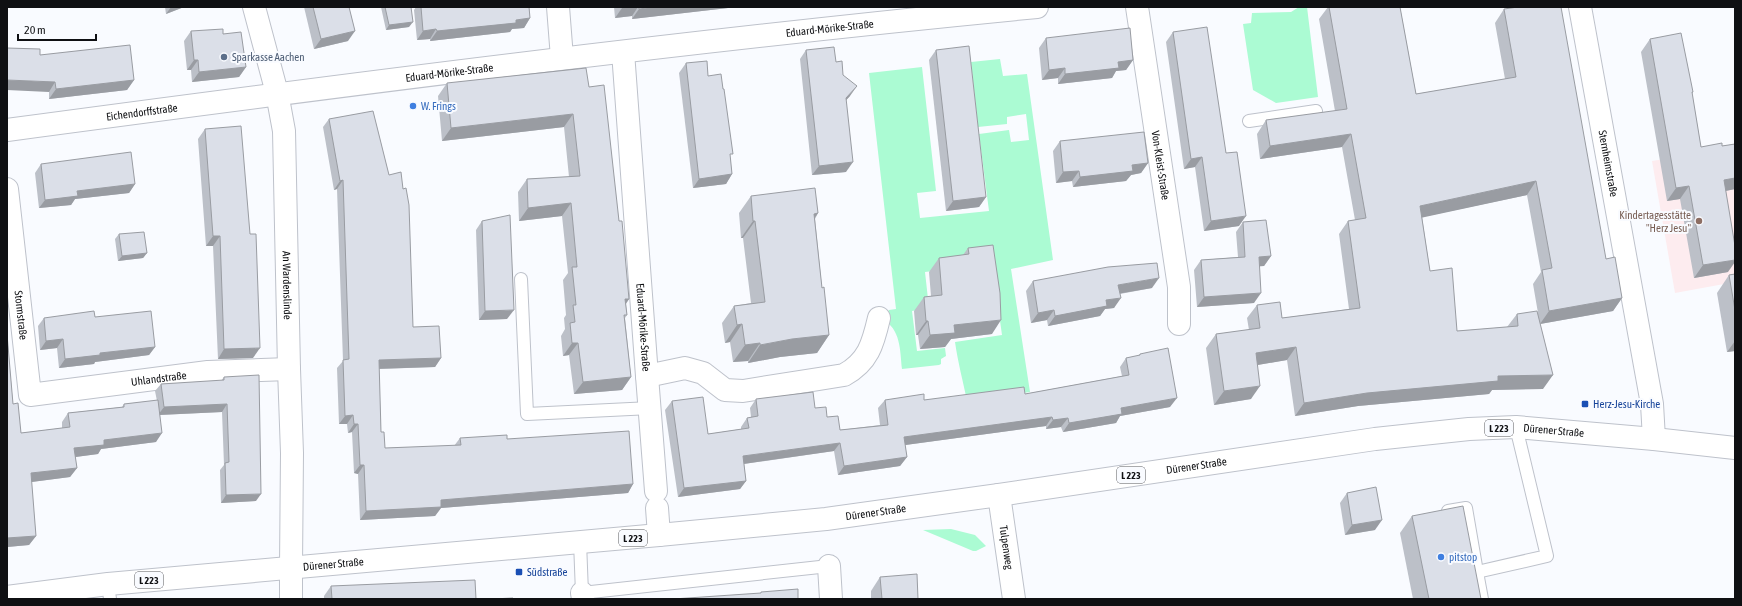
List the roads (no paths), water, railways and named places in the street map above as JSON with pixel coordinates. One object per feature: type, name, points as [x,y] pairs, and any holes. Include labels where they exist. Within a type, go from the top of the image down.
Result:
[{"type":"street","name":"An Wardenslinde","points":[[254,7],[277,93],[284,131],[288,369],[292,453],[291,567]]},
{"type":"street","points":[[558,7],[562,58]]},
{"type":"street","name":"Eduard-Mörike-Straße","points":[[277,93],[562,58],[623,52],[904,13],[1037,7]]},
{"type":"street","name":"Von-Kleist-Straße","points":[[1137,7],[1179,287],[1179,324]]},
{"type":"street","name":"Sternheimstraße","points":[[1580,7],[1642,345],[1652,404],[1654,439]]},
{"type":"street","name":"Eduard-Mörike-Straße","points":[[623,52],[647,376],[685,368],[703,373],[725,390],[743,391],[844,376],[856,368],[872,345],[880,318]]},
{"type":"street","name":"Eichendorffstraße","points":[[7,130],[277,93]]},
{"type":"street","name":"Stormstraße","points":[[7,189],[30,394]]},
{"type":"street","name":"Uhlandstraße","points":[[30,394],[208,372],[288,369]]},
{"type":"street","points":[[647,376],[651,408],[659,536]]},
{"type":"street","name":"Dürener Straße","points":[[7,597],[109,591],[291,567],[659,536],[826,519],[1375,439],[1469,429],[1516,427],[1654,439],[1735,448]]},
{"type":"street","name":"Tulpenweg","points":[[999,495],[1014,599]]},
{"type":"street","points":[[829,566],[831,599]]},
{"type":"street","points":[[291,567],[291,599]]},
{"type":"lane","points":[[1249,121],[1316,111]]},
{"type":"lane","points":[[521,279],[527,414],[651,408]]},
{"type":"lane","points":[[1477,572],[1547,556],[1516,427]]},
{"type":"lane","points":[[1439,513],[1466,508],[1482,599]]},
{"type":"lane","points":[[580,542],[583,596],[829,566]]},
{"type":"place","name":"Sparkasse Aachen","points":[[224,57]]},
{"type":"place","name":"W. Frings","points":[[413,106]]},
{"type":"place","name":"Kindertagesstätte \"Herz Jesu\"","points":[[1699,221]]},
{"type":"place","name":"Herz-Jesu-Kirche","points":[[1585,404]]},
{"type":"place","name":"pitstop","points":[[1441,557]]},
{"type":"place","name":"Südstraße","points":[[519,572]]}]
